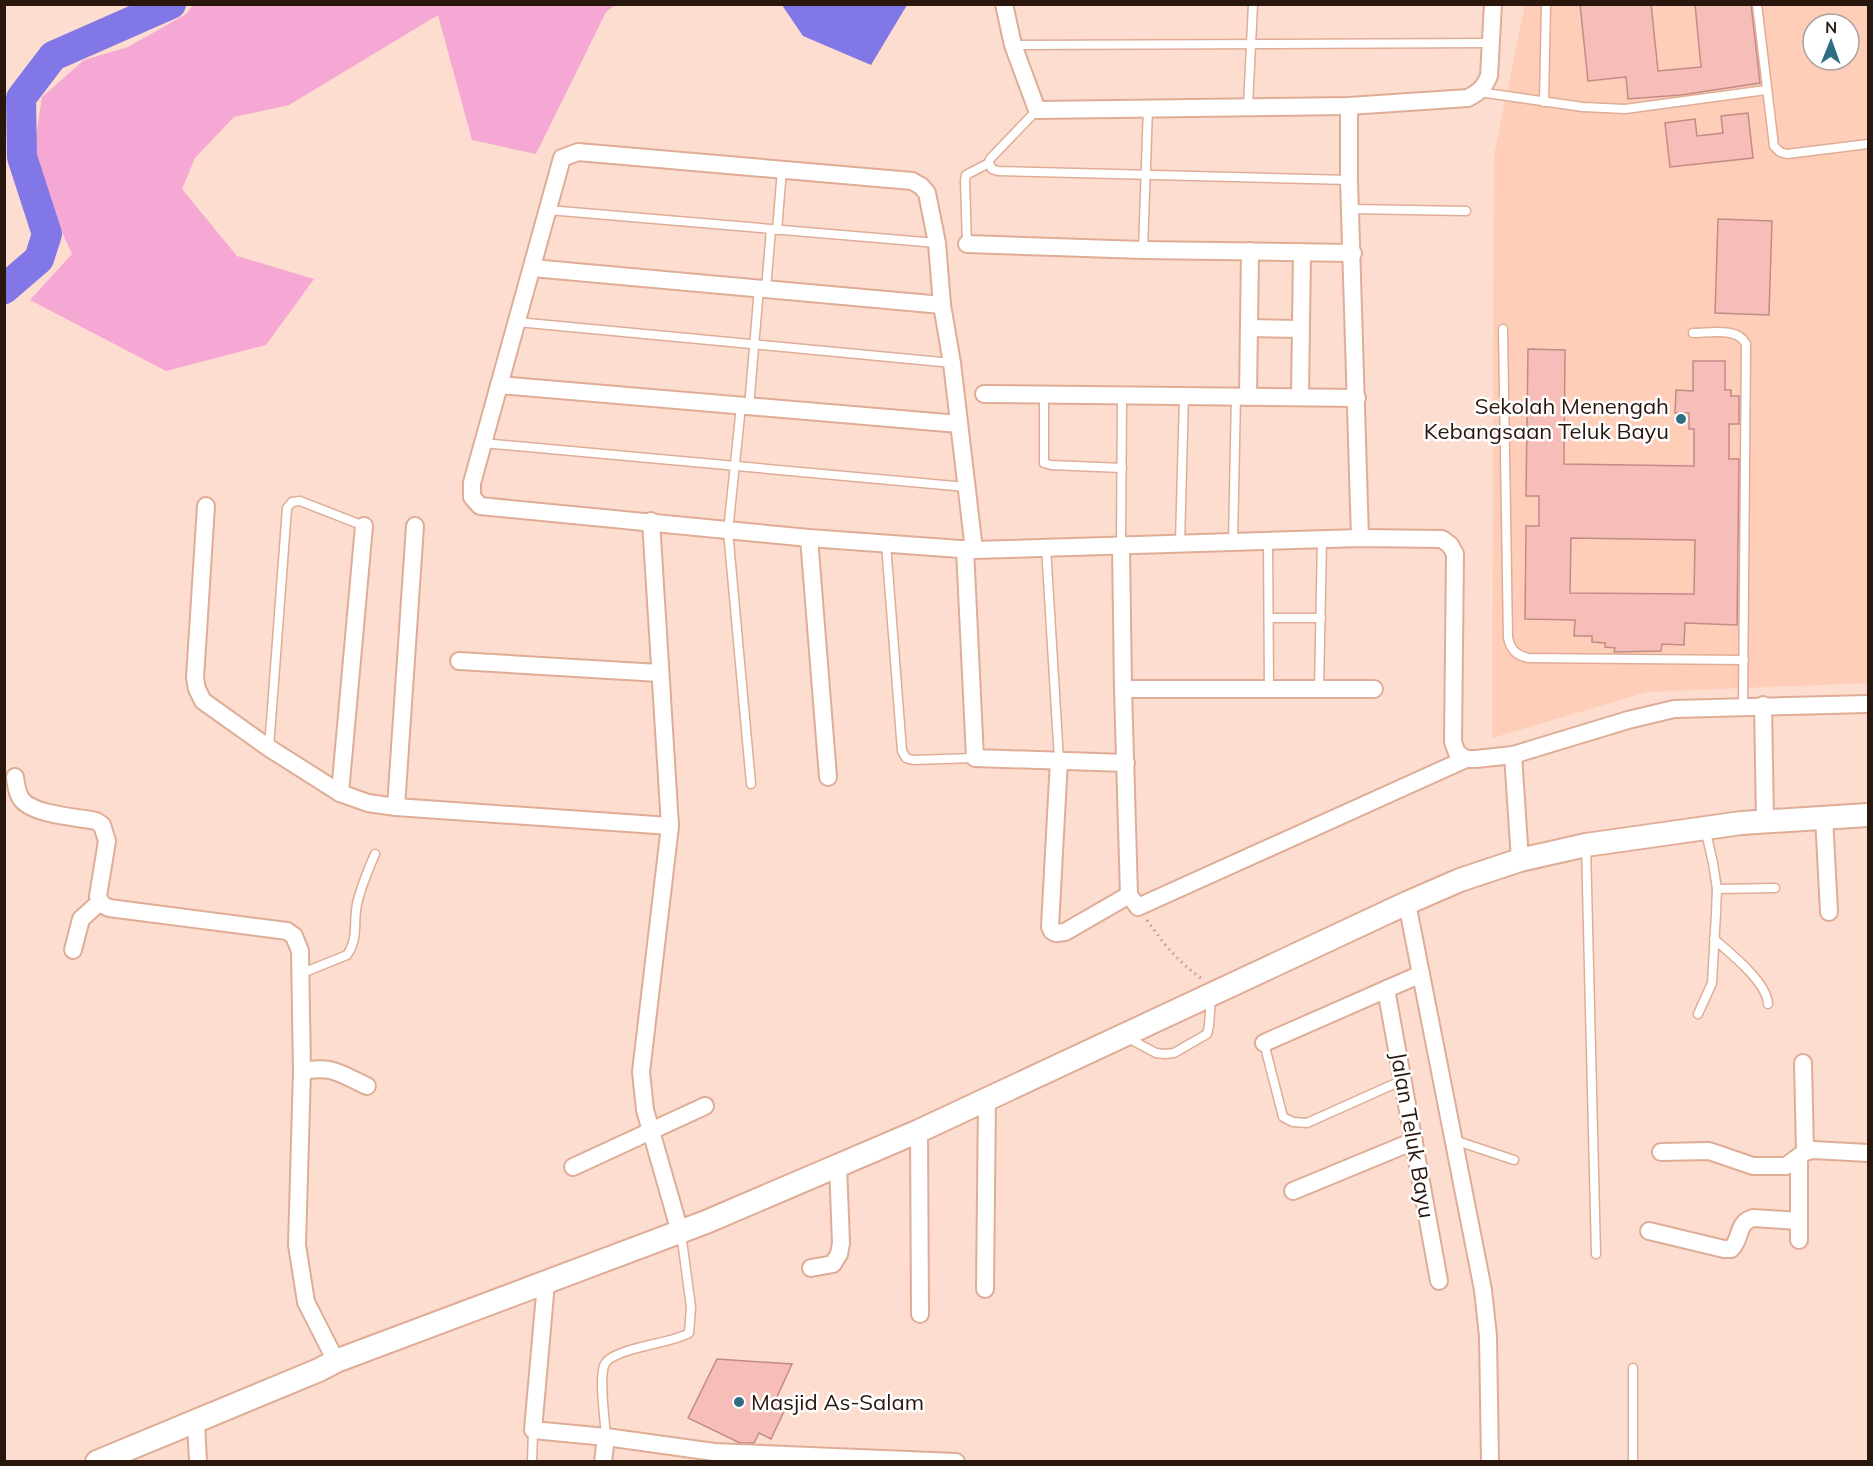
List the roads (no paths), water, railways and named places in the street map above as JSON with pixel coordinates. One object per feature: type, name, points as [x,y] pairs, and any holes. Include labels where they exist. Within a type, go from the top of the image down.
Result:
[{"type":"main road","points":[[98,1461],[320,1370],[336,1361],[680,1232],[919,1131],[1460,880],[1520,860],[1586,845],[1765,821],[1869,815]]},
{"type":"street","points":[[1004,4],[1013,45],[1036,110],[1349,106],[1468,98],[1485,86],[1489,76],[1493,4]]},
{"type":"street","points":[[1349,106],[1349,180],[1352,209],[1360,538]]},
{"type":"street","points":[[1126,763],[975,758],[969,549],[966,487],[952,363],[942,305],[937,243],[927,193],[921,186],[912,181],[578,152],[562,158],[472,483],[472,497],[480,506],[651,521],[728,531],[969,549],[1360,538],[1442,539],[1450,545],[1455,554],[1453,742],[1457,753],[1466,759]]},
{"type":"street","points":[[967,244],[1143,250],[1353,253]]},
{"type":"street","points":[[1242,396],[1249,328],[1250,251]]},
{"type":"street","points":[[1300,397],[1302,252]]},
{"type":"street","points":[[532,268],[942,305]]},
{"type":"street","points":[[1249,328],[1301,329]]},
{"type":"street","points":[[499,385],[959,424]]},
{"type":"street","points":[[984,394],[1357,398]]},
{"type":"street","points":[[206,506],[196,689],[203,700],[269,748],[340,792],[368,803],[396,807],[670,826]]},
{"type":"street","points":[[651,521],[670,826],[641,1072],[650,1130],[680,1232]]},
{"type":"street","points":[[340,792],[364,526]]},
{"type":"street","points":[[396,807],[415,526]]},
{"type":"street","points":[[810,538],[828,777]]},
{"type":"street","points":[[1121,544],[1129,895],[1138,907],[1466,759],[1513,755],[1651,714],[1674,710],[1763,705],[1869,704]]},
{"type":"street","points":[[459,662],[659,673]]},
{"type":"street","points":[[1123,690],[1374,689]]},
{"type":"street","points":[[1763,705],[1765,821]]},
{"type":"street","points":[[1513,755],[1520,860]]},
{"type":"street","points":[[1059,760],[1050,927],[1052,931],[1065,932],[1129,895]]},
{"type":"street","points":[[15,777],[17,790],[22,800],[30,807],[40,811],[96,821],[102,825],[107,841],[98,896],[100,902],[109,908],[287,931],[298,943],[302,1071],[297,1245],[306,1302],[336,1361]]},
{"type":"street","points":[[1824,817],[1829,912]]},
{"type":"street","points":[[73,950],[81,919],[100,902]]},
{"type":"street","points":[[1407,903],[1483,1290],[1488,1336],[1490,1461]]},
{"type":"street","points":[[1264,1043],[1421,974]]},
{"type":"street","name":"Jalan Teluk Bayu","points":[[1386,989],[1439,1281]]},
{"type":"street","points":[[1799,1240],[1803,1063]]},
{"type":"street","points":[[302,1071],[324,1068],[340,1072],[367,1086]]},
{"type":"street","points":[[985,1289],[987,1099]]},
{"type":"street","points":[[573,1167],[705,1106]]},
{"type":"street","points":[[919,1131],[920,1314]]},
{"type":"street","points":[[1293,1191],[1414,1141]]},
{"type":"street","points":[[1661,1152],[1709,1151],[1754,1166],[1786,1167],[1802,1154],[1813,1150],[1869,1153]]},
{"type":"street","points":[[811,1268],[833,1264],[839,1254],[841,1243],[838,1165]]},
{"type":"street","points":[[1649,1231],[1731,1249],[1737,1244],[1741,1226],[1746,1220],[1752,1218],[1799,1221]]},
{"type":"street","points":[[546,1283],[533,1430],[606,1437],[713,1456],[956,1461]]},
{"type":"street","points":[[196,1422],[198,1461]]},
{"type":"street","points":[[603,1461],[606,1437]]},
{"type":"lane","points":[[1248,106],[1252,4]]},
{"type":"lane","points":[[1544,102],[1546,4]]},
{"type":"lane","points":[[1757,4],[1774,146],[1780,152],[1787,154],[1869,144]]},
{"type":"lane","points":[[1013,45],[1490,43]]},
{"type":"lane","points":[[1479,92],[1583,107],[1625,110],[1766,90]]},
{"type":"lane","points":[[1143,250],[1148,108]]},
{"type":"lane","points":[[967,244],[964,181],[966,175],[989,163],[990,159],[1036,110]]},
{"type":"lane","points":[[989,163],[992,169],[998,171],[1349,180]]},
{"type":"lane","points":[[751,783],[728,531],[734,466],[782,170]]},
{"type":"lane","points":[[1352,209],[1466,211]]},
{"type":"lane","points":[[548,210],[937,243]]},
{"type":"lane","points":[[517,322],[952,363]]},
{"type":"lane","points":[[1503,329],[1508,638],[1511,648],[1519,655],[1528,658],[1744,660]]},
{"type":"lane","points":[[1693,333],[1737,333],[1743,337],[1746,344],[1743,706]]},
{"type":"lane","points":[[1044,394],[1044,463],[1122,468]]},
{"type":"lane","points":[[1121,544],[1122,395]]},
{"type":"lane","points":[[1180,543],[1184,396]]},
{"type":"lane","points":[[1233,542],[1242,396]]},
{"type":"lane","points":[[483,443],[966,487]]},
{"type":"lane","points":[[269,748],[287,508],[292,502],[300,501],[364,526]]},
{"type":"lane","points":[[1319,690],[1322,539]]},
{"type":"lane","points":[[1268,540],[1269,690]]},
{"type":"lane","points":[[886,544],[902,751],[906,758],[913,760],[975,758]]},
{"type":"lane","points":[[1046,547],[1059,760]]},
{"type":"lane","points":[[1269,618],[1320,618]]},
{"type":"lane","points":[[1698,1014],[1712,983],[1717,889],[1705,828]]},
{"type":"lane","points":[[1586,845],[1596,1254]]},
{"type":"lane","points":[[300,974],[347,955],[352,948],[356,927],[356,906],[375,854]]},
{"type":"lane","points":[[1717,889],[1775,888]]},
{"type":"lane","points":[[1714,939],[1753,977],[1767,995],[1768,1004]]},
{"type":"lane","points":[[1123,1036],[1156,1053],[1174,1053],[1207,1034],[1216,992]]},
{"type":"lane","points":[[1264,1043],[1283,1118],[1293,1122],[1308,1123],[1402,1080]]},
{"type":"lane","points":[[1454,1140],[1514,1160]]},
{"type":"lane","points":[[606,1437],[604,1364],[610,1357],[620,1353],[680,1338],[689,1333],[691,1307],[680,1232]]},
{"type":"lane","points":[[1633,1368],[1633,1461]]},
{"type":"lane","points":[[532,1461],[533,1430]]},
{"type":"waterway","points":[[4,289],[39,259],[47,234],[22,157],[21,98],[53,56],[171,4]]},
{"type":"place","name":"Sekolah Menengah Kebangsaan Teluk Bayu","points":[[1681,419]]},
{"type":"place","name":"Masjid As-Salam","points":[[739,1402]]}]
